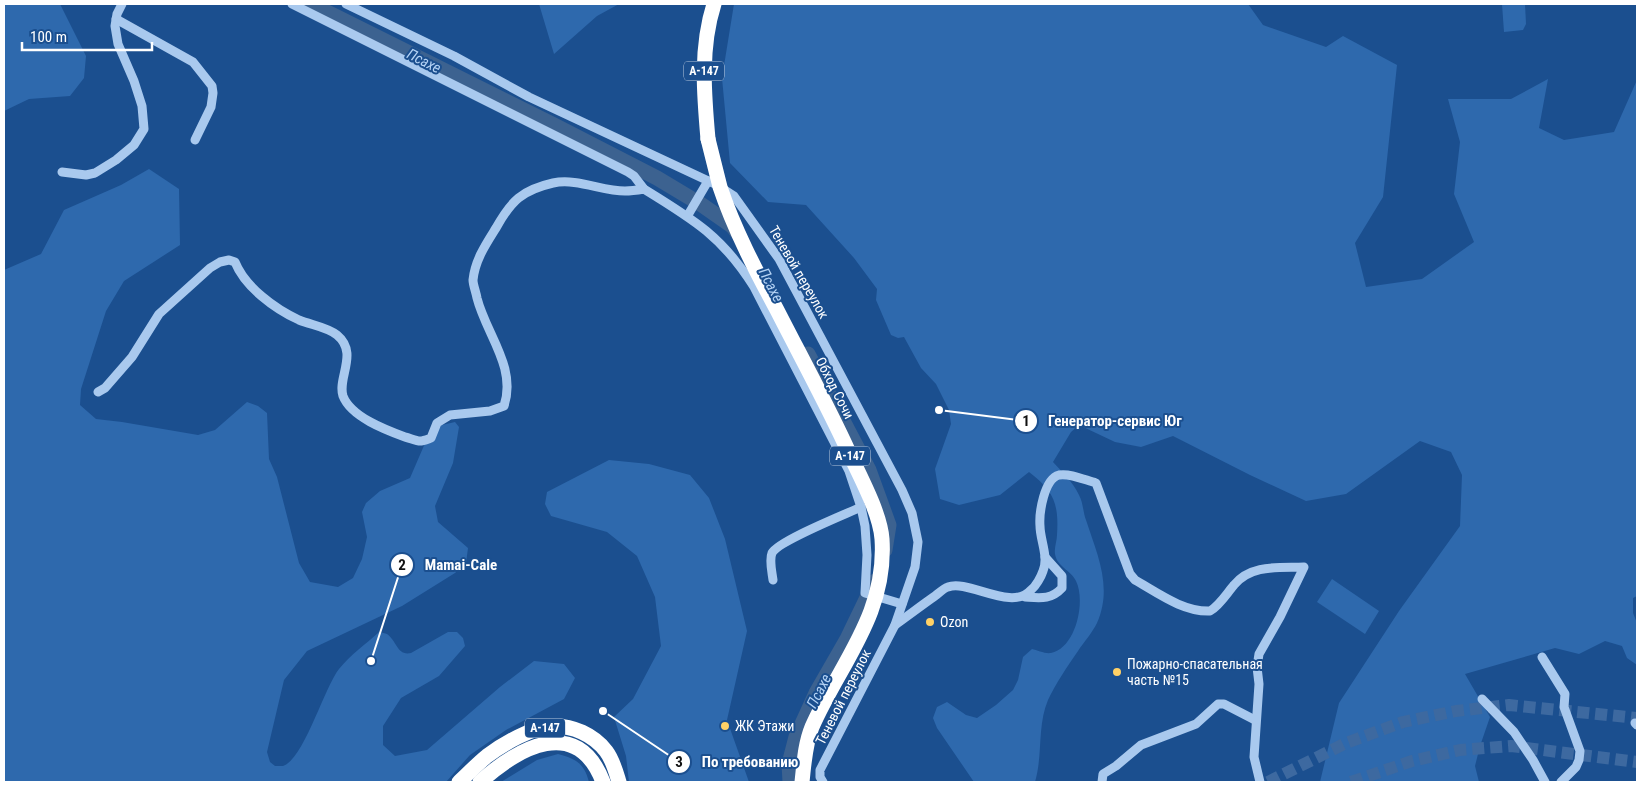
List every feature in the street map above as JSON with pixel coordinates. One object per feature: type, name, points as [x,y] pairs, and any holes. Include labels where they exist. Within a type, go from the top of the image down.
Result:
[{"type":"highway","name":"Обход Сочи","points":[[714,4],[708,22],[704,53],[704,95],[708,139],[721,188],[762,282],[826,404],[875,509],[882,538],[880,582],[872,611],[812,728],[805,754],[802,782]]},
{"type":"highway","name":"А-147","points":[[459,782],[487,756],[508,742],[552,726],[580,731],[595,740],[606,750],[614,764],[619,782]]},
{"type":"highway","name":"А-147","points":[[480,782],[518,753],[549,743],[567,744],[580,751],[599,771],[603,782]]},
{"type":"street","points":[[62,172],[86,175],[95,173],[134,146],[144,129],[142,106],[134,81],[118,44],[114,26],[122,4]]},
{"type":"street","points":[[292,4],[613,164],[634,176],[644,189],[704,227],[723,245],[741,266],[754,287],[849,471],[861,507],[867,555],[865,593],[902,604]]},
{"type":"street","name":"Теневой переулок","points":[[346,4],[454,56],[537,102],[708,181],[734,196],[779,259],[897,482],[912,513],[918,542],[915,567],[895,625],[820,770],[822,782]]},
{"type":"street","points":[[116,19],[193,62],[212,86],[211,107],[195,140]]},
{"type":"street","points":[[688,216],[708,181]]},
{"type":"street","points":[[98,392],[105,388],[132,357],[159,314],[210,268],[220,262],[229,260],[235,262],[239,271],[257,291],[283,312],[337,335],[344,344],[348,358],[342,386],[343,395],[356,412],[382,429],[420,442],[431,438],[437,423],[450,415],[490,411],[504,406],[508,395],[507,374],[480,308],[473,282],[476,264],[507,208],[524,193],[554,183],[570,183],[624,191],[644,189]]},
{"type":"street","points":[[1025,597],[1032,590],[1044,570],[1039,525],[1041,508],[1049,483],[1054,477],[1060,475],[1076,477],[1096,483],[1130,574],[1135,580],[1180,605],[1191,609],[1210,611],[1240,578],[1249,573],[1258,569],[1304,567],[1280,617],[1259,654],[1254,757],[1259,782]]},
{"type":"street","points":[[773,580],[771,556],[774,550],[799,535],[861,507]]},
{"type":"street","name":"Теневой переулок","points":[[895,625],[948,587],[959,586],[1015,598],[1045,599],[1056,594],[1062,588],[1062,576],[1044,557]]},
{"type":"street","points":[[1542,657],[1565,694],[1564,707],[1580,751],[1576,767],[1561,782]]},
{"type":"street","points":[[1482,699],[1514,732],[1545,782]]},
{"type":"street","points":[[1102,782],[1103,774],[1116,766],[1141,745],[1196,724],[1218,704],[1224,704],[1255,720]]},
{"type":"shaded area","points":[[4,4],[60,4],[86,56],[84,78],[70,96],[29,99],[4,111]]},
{"type":"shaded area","points":[[539,4],[619,4],[597,16],[554,54]]},
{"type":"shaded area","points":[[734,4],[1248,4],[1263,25],[1326,47],[1343,36],[1397,65],[1383,197],[1355,243],[1366,287],[1422,279],[1474,242],[1454,194],[1460,142],[1448,99],[1511,99],[1548,79],[1539,128],[1564,140],[1614,132],[1637,80],[1637,596],[1633,598],[1633,613],[1637,623],[1637,665],[1627,658],[1622,646],[1605,641],[1579,654],[1555,648],[1465,674],[1490,717],[1475,766],[1479,782],[1320,782],[1339,703],[1399,611],[1460,526],[1462,475],[1451,452],[1420,441],[1346,494],[1306,501],[1173,436],[1141,447],[1115,442],[1079,425],[1071,432],[1053,462],[1074,486],[1081,501],[1102,571],[1104,596],[1102,610],[1095,627],[1062,675],[1048,700],[1042,720],[1039,761],[1035,782],[974,782],[937,728],[933,718],[937,707],[947,702],[966,715],[977,718],[1013,690],[1018,680],[1023,657],[1032,649],[1051,653],[1060,649],[1073,633],[1079,611],[1079,590],[1074,577],[1056,558],[1056,506],[1049,492],[1029,472],[1000,495],[959,505],[940,499],[935,469],[951,424],[949,410],[936,384],[921,368],[904,337],[898,338],[891,335],[876,300],[877,289],[854,258],[806,205],[768,202],[730,163],[722,78]]},
{"type":"shaded area","points":[[1502,4],[1525,4],[1526,24],[1523,30],[1504,32]]},
{"type":"shaded area","points":[[149,169],[179,189],[180,245],[124,281],[106,311],[81,389],[80,405],[96,419],[198,435],[215,430],[247,402],[258,406],[267,413],[269,459],[277,477],[299,563],[310,582],[338,587],[353,578],[362,559],[367,537],[362,512],[366,503],[380,491],[410,478],[429,434],[442,425],[455,422],[459,427],[453,463],[435,506],[438,522],[468,548],[466,563],[455,573],[402,606],[307,651],[284,680],[267,752],[270,762],[275,766],[283,766],[291,761],[306,737],[339,669],[353,654],[379,632],[387,634],[400,650],[406,653],[411,653],[448,632],[457,632],[463,638],[465,646],[439,676],[401,698],[383,726],[383,745],[395,756],[427,750],[500,687],[534,661],[564,664],[575,678],[564,699],[506,730],[470,755],[446,782],[4,782],[4,270],[41,254],[64,210],[121,185]]},
{"type":"shaded area","points":[[609,460],[649,464],[690,475],[709,498],[725,539],[747,631],[727,720],[749,782],[629,782],[626,756],[614,717],[633,699],[661,646],[655,597],[637,556],[607,532],[551,516],[545,504],[547,492]]},
{"type":"shaded area","points":[[1332,579],[1379,611],[1365,634],[1317,602]]},
{"type":"shaded area","points":[[558,754],[574,760],[582,766],[589,782],[501,782],[537,760]]},
{"type":"waterway","name":"Псахе","points":[[311,4],[657,178],[702,205],[732,226],[739,235]]},
{"type":"waterway","name":"Псахе","points":[[808,354],[869,470],[889,525],[885,550]]},
{"type":"waterway","name":"Псахе","points":[[790,782],[789,764],[796,737],[816,693],[847,639],[875,581]]},
{"type":"tunnel","points":[[1268,782],[1346,743],[1403,722],[1456,711],[1509,705],[1637,718]]},
{"type":"tunnel","points":[[1351,782],[1412,761],[1460,750],[1511,746],[1637,762]]},
{"type":"place","name":"Генератор-сервис Юг","points":[[939,410]]},
{"type":"place","name":"Ozon","points":[[930,622]]},
{"type":"place","name":"Mamai-Cale","points":[[371,661]]},
{"type":"place","name":"Пожарно-спасательная часть №15","points":[[1117,672]]},
{"type":"place","name":"По требованию","points":[[603,711]]},
{"type":"place","name":"ЖК Этажи","points":[[725,726]]}]
